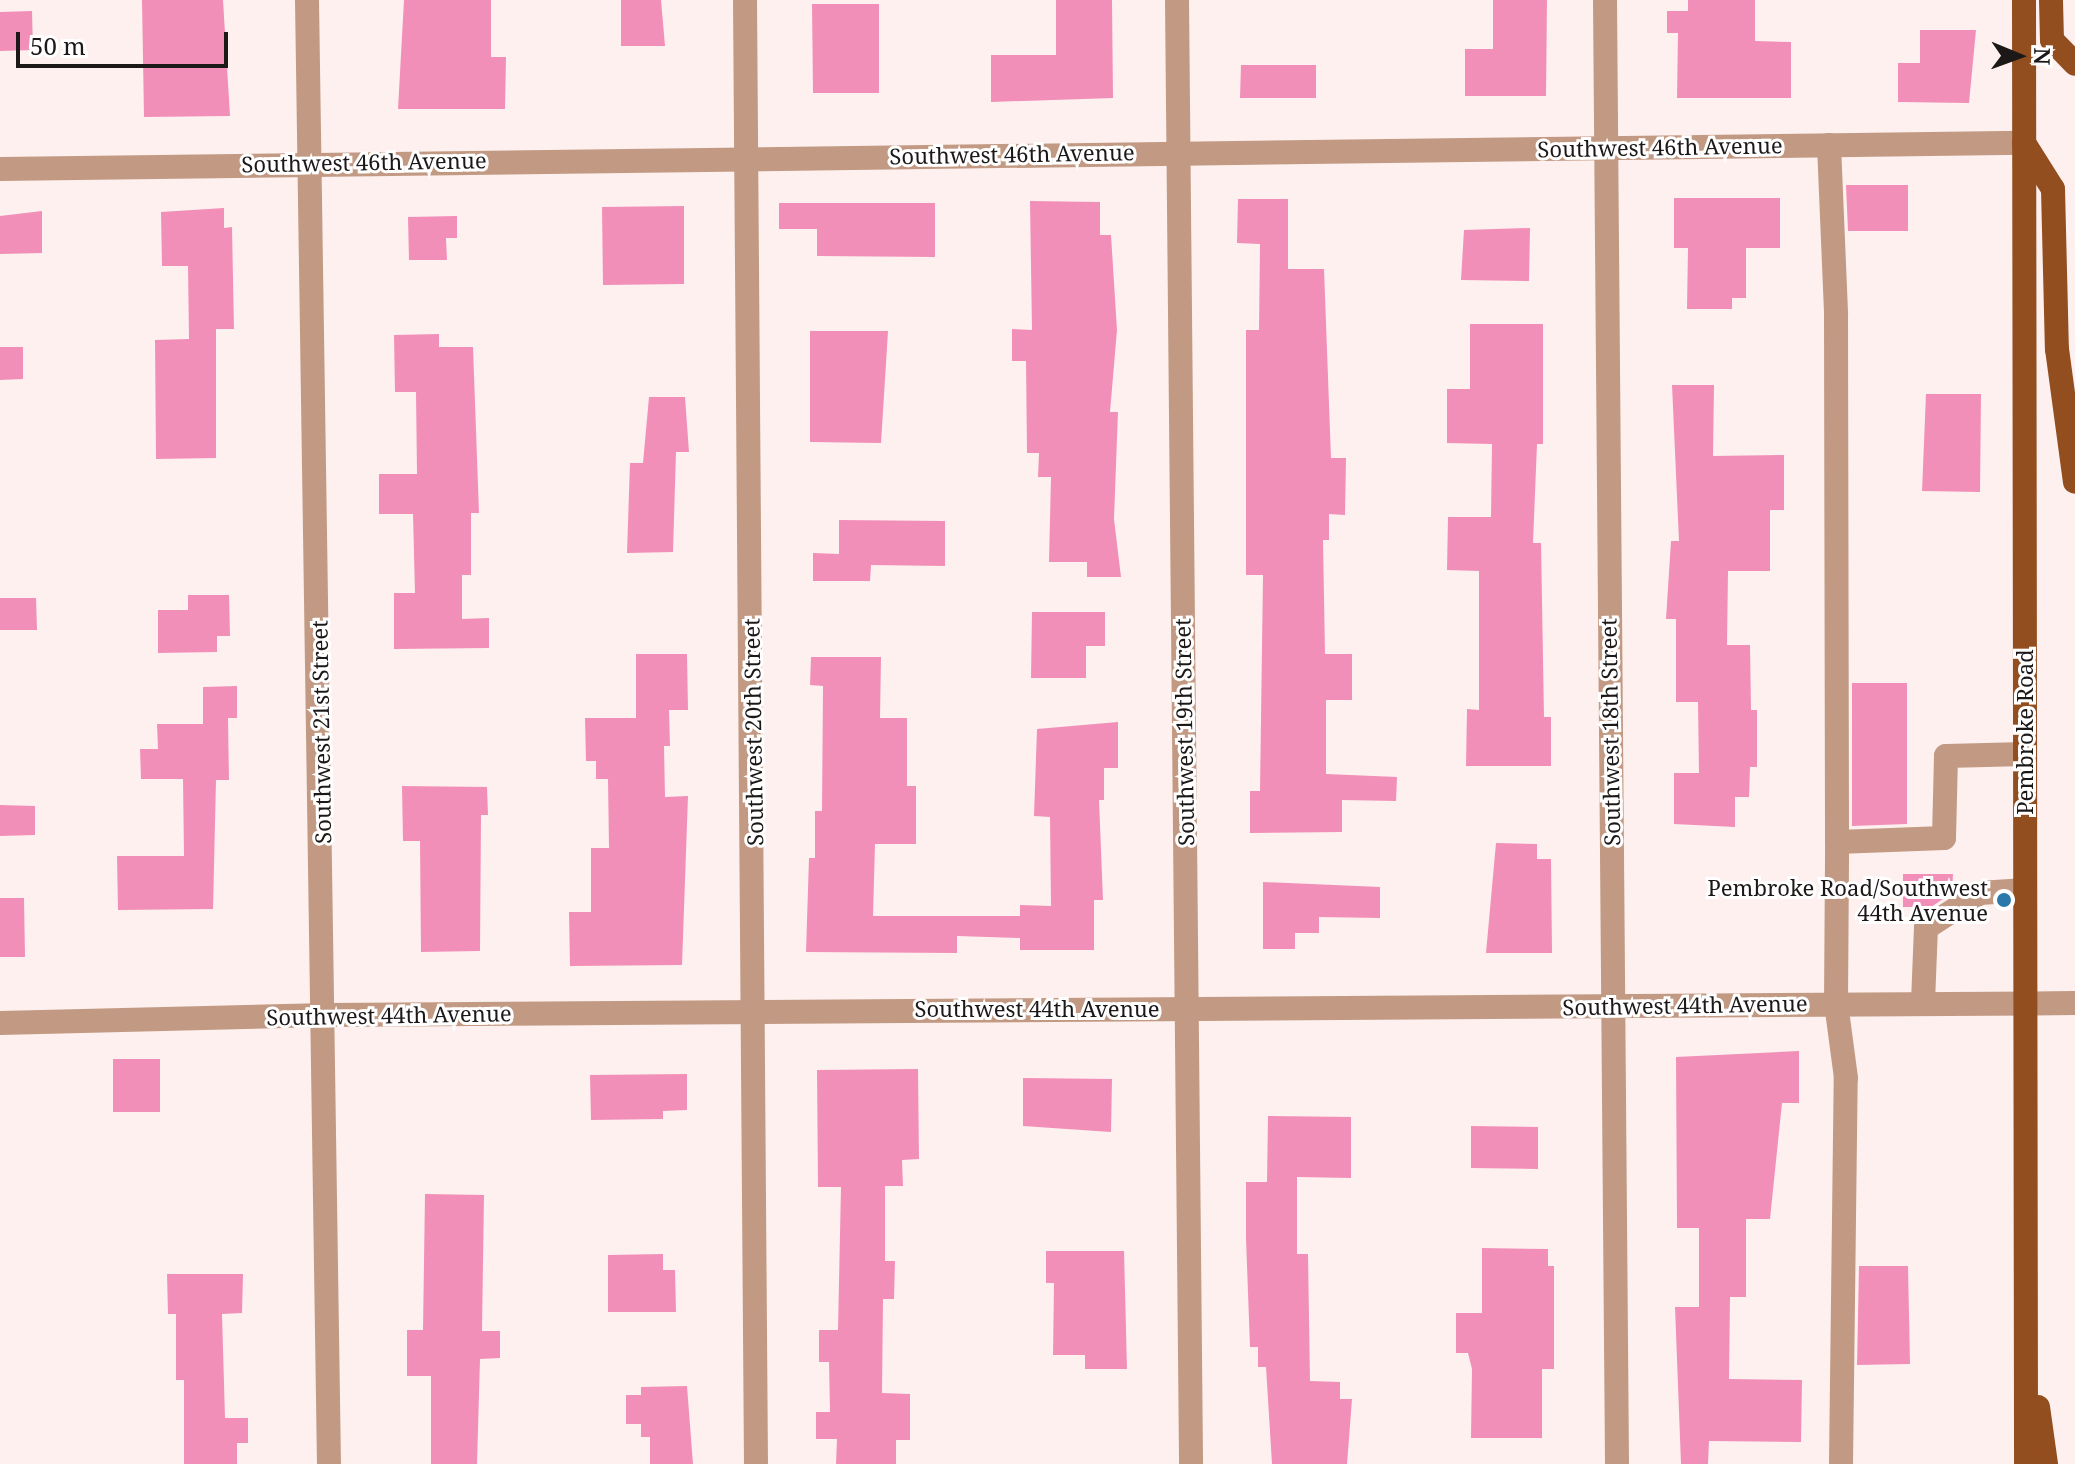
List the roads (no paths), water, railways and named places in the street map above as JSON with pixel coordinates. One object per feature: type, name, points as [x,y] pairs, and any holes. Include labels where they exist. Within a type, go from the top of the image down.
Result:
[{"type":"main road","name":"Pembroke Road","points":[[2024,0],[2026,1464]]},
{"type":"main road","points":[[2051,0],[2052,40],[2075,64]]},
{"type":"main road","points":[[2024,143],[2053,189],[2057,349],[2075,482]]},
{"type":"main road","points":[[2026,1325],[2046,1464]]},
{"type":"street","name":"Southwest 21st Street","points":[[307,0],[307,162],[327,1015],[329,1464]]},
{"type":"street","name":"Southwest 20th Street","points":[[745,0],[756,1011],[756,1464]]},
{"type":"street","name":"Southwest 19th Street","points":[[1177,0],[1191,1464]]},
{"type":"street","name":"Southwest 18th Street","points":[[1605,0],[1617,1464]]},
{"type":"street","name":"Southwest 46th Avenue","points":[[0,169],[307,162],[2024,143]]},
{"type":"street","points":[[1829,145],[1836,315],[1836,1003],[1846,1078],[1841,1464]]},
{"type":"street","points":[[1837,842],[1944,838],[1946,756],[2025,754]]},
{"type":"street","points":[[1923,1002],[1926,928],[1980,893],[2025,890]]},
{"type":"street","name":"Southwest 44th Avenue","points":[[0,1023],[327,1015],[2075,1003]]},
{"type":"place","name":"Pembroke Road/Southwest 44th Avenue","points":[[2004,900]]}]
